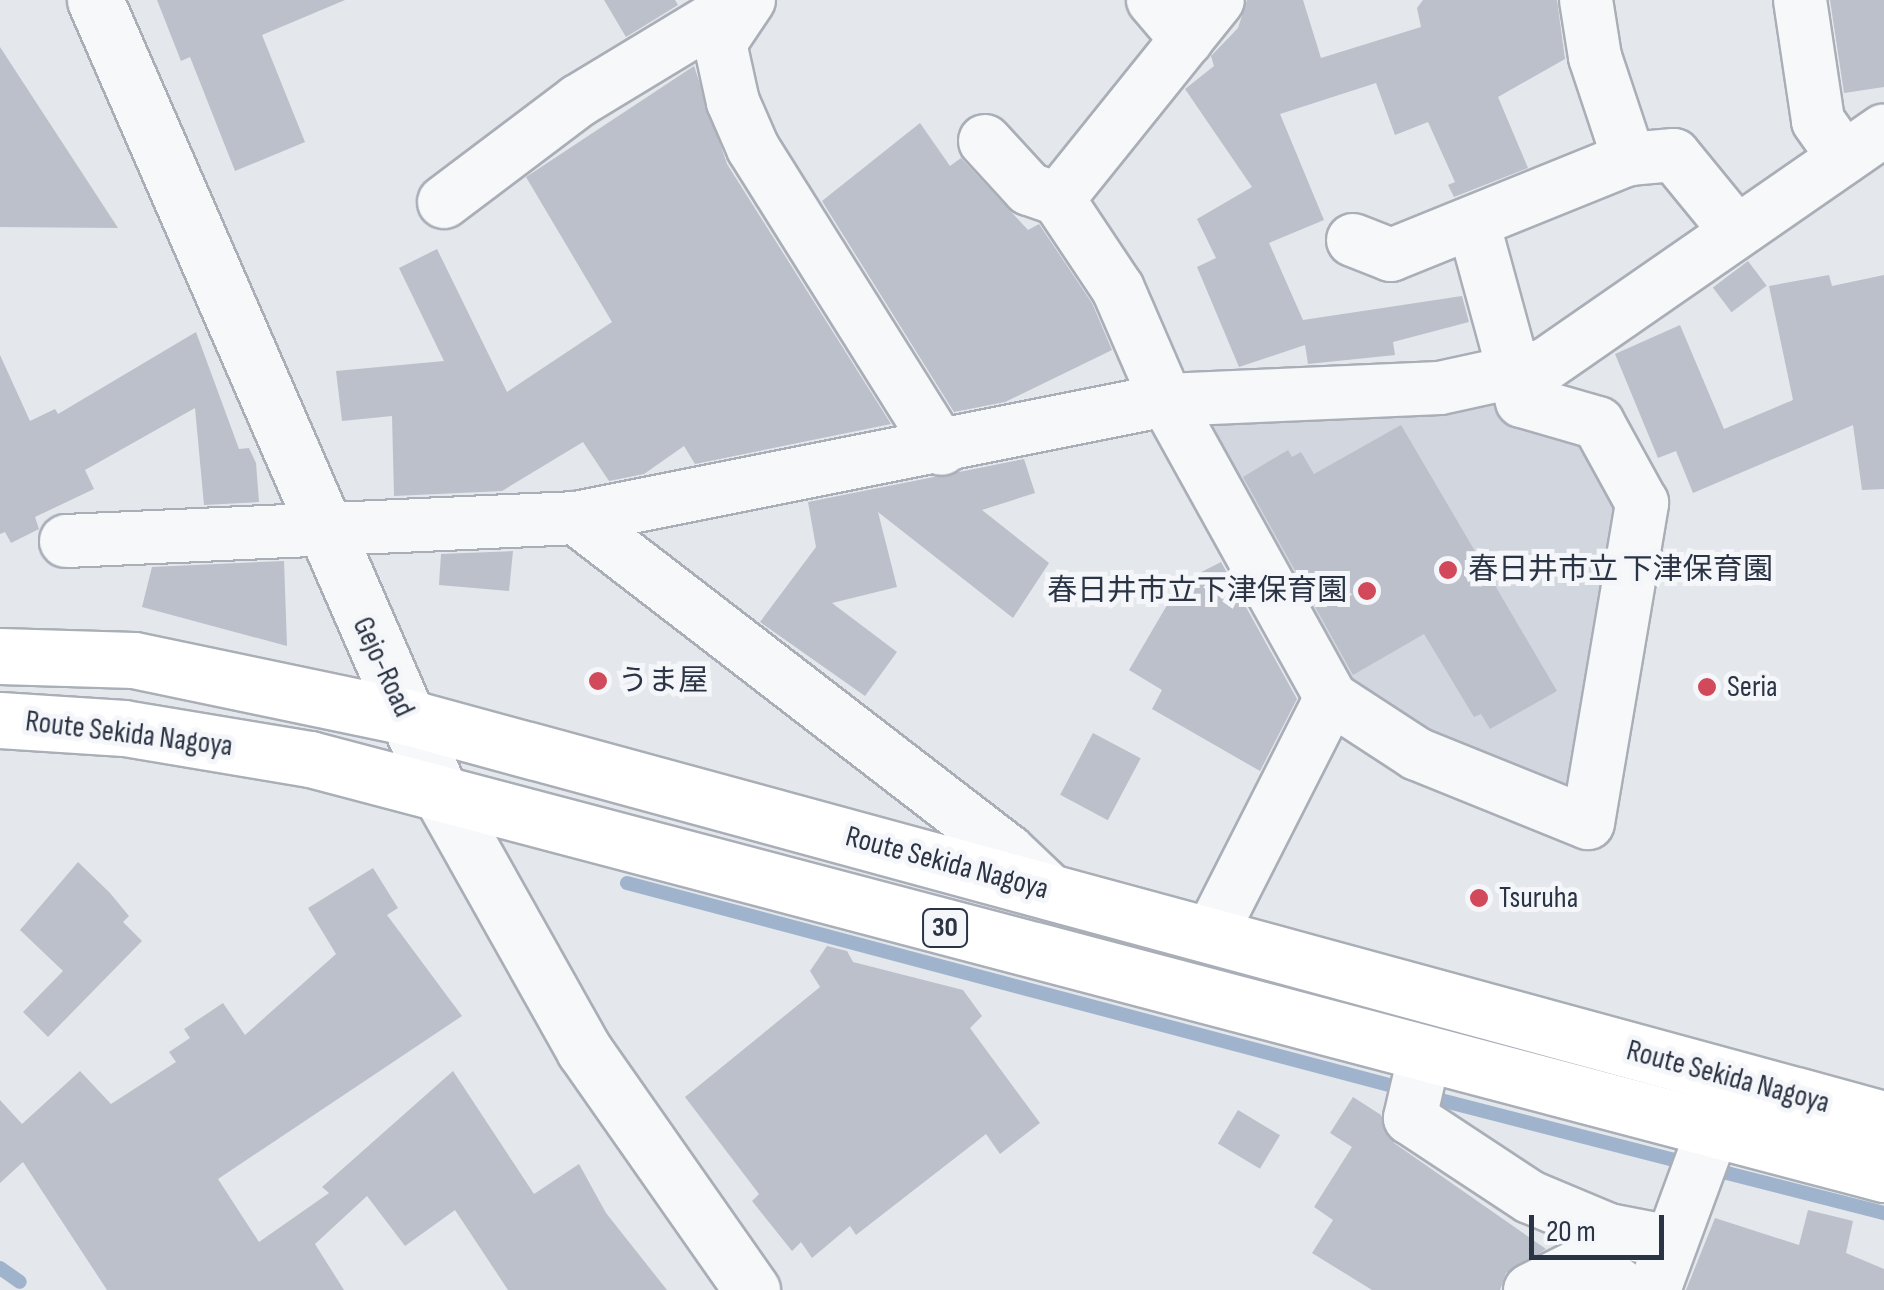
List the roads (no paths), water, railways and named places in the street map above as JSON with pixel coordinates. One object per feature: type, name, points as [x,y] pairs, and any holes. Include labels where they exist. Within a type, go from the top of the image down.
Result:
[{"type":"main road","name":"Route Sekida Nagoya","points":[[0,656],[134,660],[407,718],[1884,1119]]},
{"type":"main road","name":"Route Sekida Nagoya","points":[[0,720],[124,728],[310,759],[442,797],[1884,1174]]},
{"type":"street","name":"Gejo-Road","points":[[96,0],[321,532],[442,797],[584,1050],[752,1290]]},
{"type":"street","points":[[1058,199],[1203,20],[1154,0]]},
{"type":"street","points":[[66,541],[576,518],[942,449],[1166,400],[1440,388],[1545,365],[1864,144],[1818,121],[1800,0]]},
{"type":"street","points":[[1589,1],[1595,56],[1629,159]]},
{"type":"street","points":[[444,202],[578,101],[730,11]]},
{"type":"street","points":[[730,11],[720,42],[732,102],[753,148],[942,449]]},
{"type":"street","points":[[984,142],[1029,189],[1058,199],[1118,290],[1166,400],[1331,698],[1417,754],[1588,823],[1642,503],[1598,424],[1522,401],[1474,226]]},
{"type":"street","points":[[1353,240],[1392,255],[1474,226],[1629,159],[1674,155],[1737,232]]},
{"type":"street","points":[[576,518],[1008,850],[1050,890]]},
{"type":"street","points":[[1210,936],[1331,698]]},
{"type":"street","points":[[1425,1053],[1410,1118],[1530,1197],[1608,1260]]},
{"type":"street","points":[[1530,1290],[1608,1260],[1662,1266],[1714,1127]]},
{"type":"waterway","points":[[627,883],[1404,1089]]},
{"type":"waterway","points":[[1425,1096],[1690,1164]]},
{"type":"waterway","points":[[1711,1169],[1884,1213]]},
{"type":"waterway","points":[[0,1268],[20,1282]]},
{"type":"place","name":"春日井市立 下津保育園","points":[[1448,570]]},
{"type":"place","name":"春日井市立下津保育園","points":[[1367,591]]},
{"type":"place","name":"うま屋","points":[[598,681]]},
{"type":"place","name":"Seria","points":[[1707,687]]},
{"type":"place","name":"Tsuruha","points":[[1479,898]]}]
